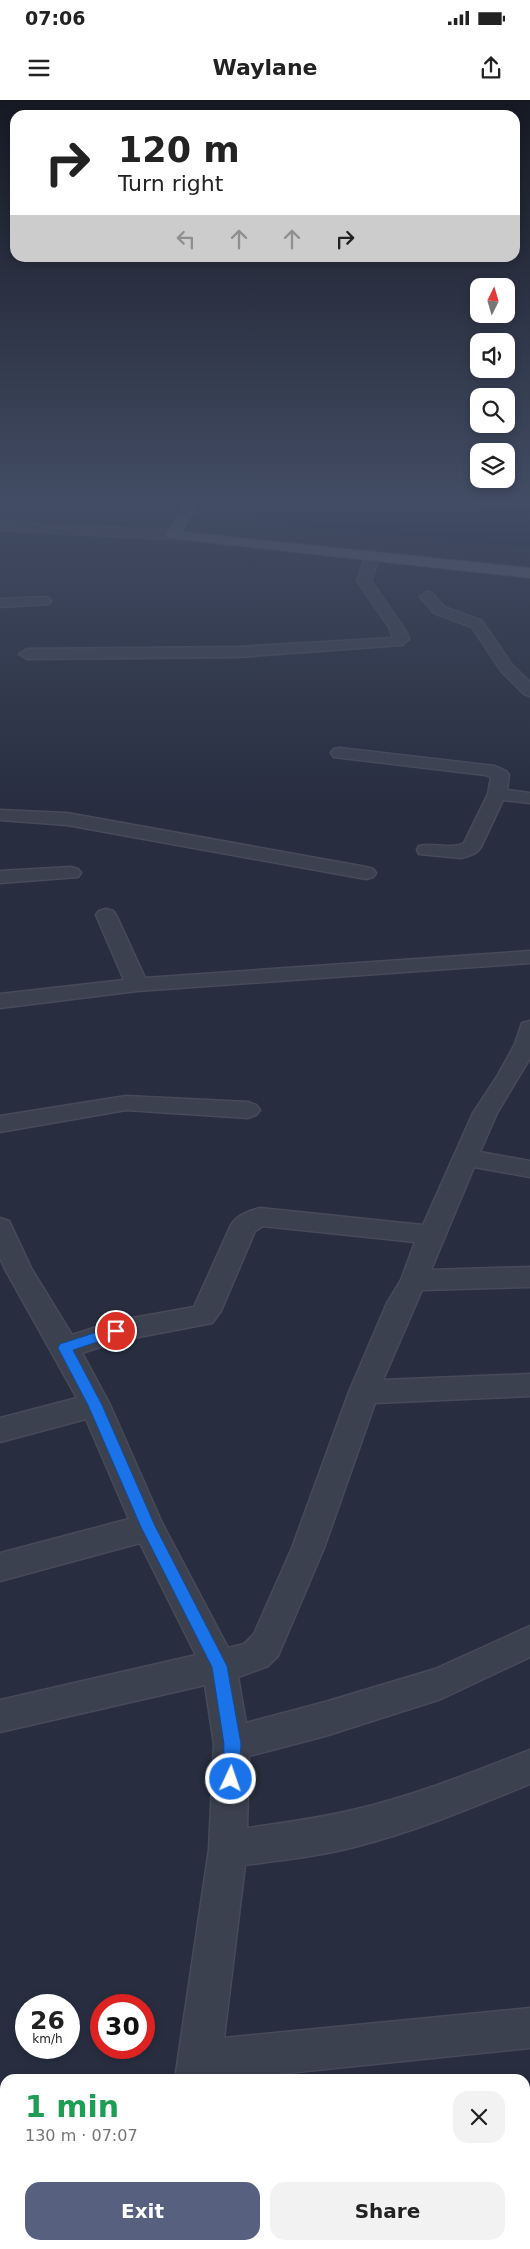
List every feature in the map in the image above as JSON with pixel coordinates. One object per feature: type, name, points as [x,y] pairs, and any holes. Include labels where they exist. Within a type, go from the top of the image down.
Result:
[{"type":"street","points":[[26,654],[238,652],[397,642],[401,639],[401,634],[388,614],[377,604]]},
{"type":"street","points":[[433,604],[446,615],[474,622],[506,668],[530,691]]},
{"type":"street","points":[[340,753],[489,770],[500,776],[497,794],[472,847],[468,850],[426,850]]},
{"type":"street","points":[[497,794],[530,798]]},
{"type":"street","points":[[0,815],[52,817],[90,822],[366,873]]},
{"type":"street","points":[[0,877],[71,873]]},
{"type":"street","points":[[106,915],[137,985]]},
{"type":"street","points":[[0,1001],[137,985],[481,959],[530,958]]},
{"type":"street","points":[[0,1716],[245,1660],[256,1654],[266,1645],[308,1548],[364,1392],[400,1303],[414,1280],[431,1234],[485,1113],[526,1044],[530,1028]]},
{"type":"street","points":[[0,1124],[126,1103],[248,1110]]},
{"type":"street","points":[[465,1157],[530,1169]]},
{"type":"street","points":[[65,1348],[116,1331],[202,1316],[207,1312],[244,1225],[260,1217],[431,1234]]},
{"type":"street","points":[[0,1227],[9,1271],[65,1348],[95,1405],[148,1527],[219,1666],[232,1744],[228,1849],[198,2070],[530,2028]]},
{"type":"street","points":[[414,1280],[530,1277]]},
{"type":"street","points":[[364,1392],[530,1385]]},
{"type":"street","points":[[0,1430],[95,1405]]},
{"type":"street","points":[[0,1567],[148,1527]]},
{"type":"street","points":[[232,1744],[325,1719],[441,1683],[530,1641]]},
{"type":"street","points":[[228,1849],[318,1836],[374,1824],[430,1806],[530,1767]]},
{"type":"route","points":[[116,1331],[65,1348],[95,1405],[148,1527],[219,1666],[232,1744],[231,1779]]}]
